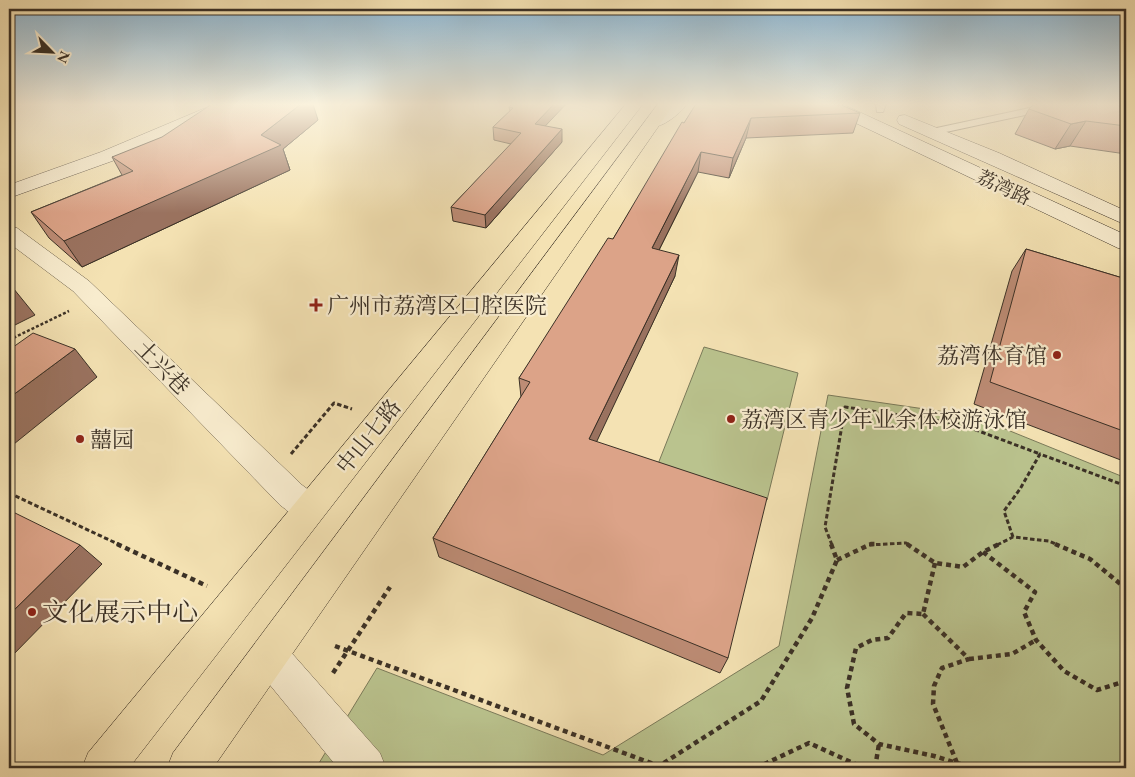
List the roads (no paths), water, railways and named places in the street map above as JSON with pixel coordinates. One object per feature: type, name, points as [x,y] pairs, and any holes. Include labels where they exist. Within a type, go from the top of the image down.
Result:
[{"type":"main road","points":[[9,192],[144,140]]},
{"type":"main road","name":"中山七路","points":[[103,768],[310,509],[625,140]]},
{"type":"main road","name":"中山七路","points":[[188,768],[270,655],[630,140]]},
{"type":"main road","name":"荔湾路","points":[[906,140],[1126,243]]},
{"type":"main road","name":"荔湾路","points":[[952,140],[1126,219]]},
{"type":"main road","name":"土兴巷","points":[[9,233],[82,286],[291,495],[310,509]]},
{"type":"main road","points":[[270,655],[365,768]]},
{"type":"place","name":"广州市荔湾区口腔医院","points":[[316,305]]},
{"type":"place","name":"荔湾体育馆","points":[[1057,355]]},
{"type":"place","name":"荔湾区青少年业余体校游泳馆","points":[[731,419]]},
{"type":"place","name":"囍园","points":[[80,439]]},
{"type":"place","name":"文化展示中心","points":[[32,612]]}]
